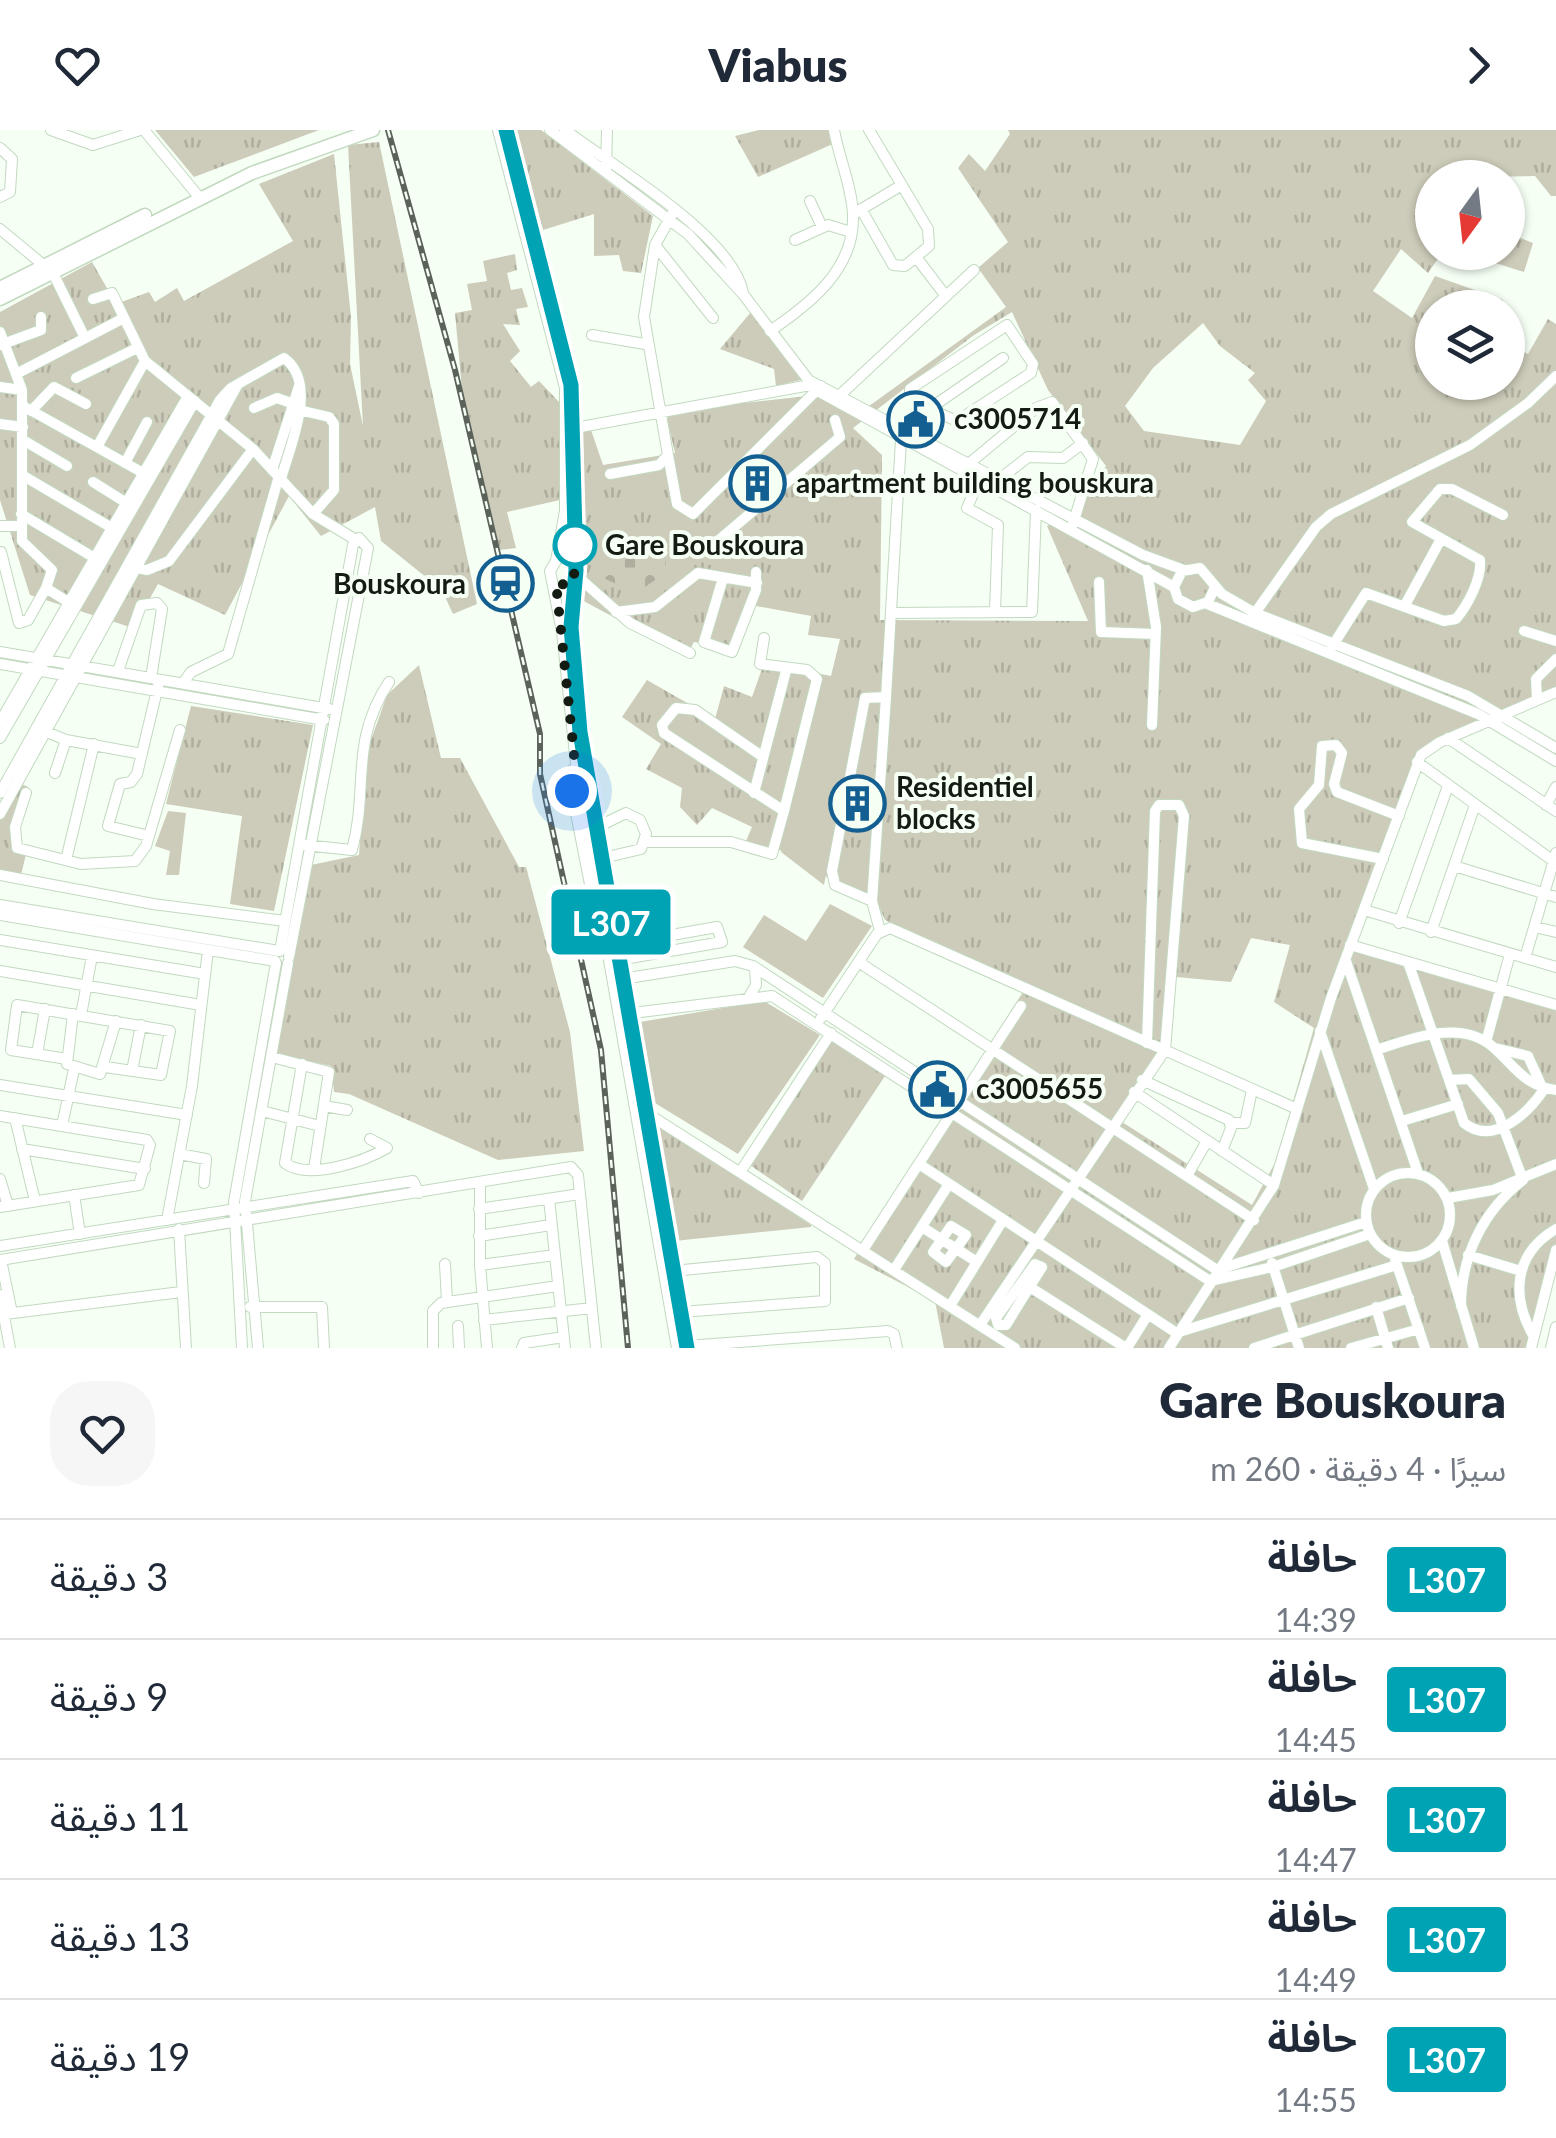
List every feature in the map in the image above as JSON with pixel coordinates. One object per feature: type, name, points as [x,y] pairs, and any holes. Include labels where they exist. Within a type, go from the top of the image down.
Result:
[{"type":"main road","points":[[0,299],[49,269],[274,156],[350,130]]},
{"type":"main road","points":[[196,194],[289,157],[373,130]]},
{"type":"main road","points":[[0,288],[49,269]]},
{"type":"street","points":[[51,130],[93,145],[142,130],[196,194]]},
{"type":"street","points":[[498,130],[562,368],[566,476],[556,561],[550,571],[556,583],[574,754],[571,788],[597,934],[622,979],[623,1015],[645,1112],[684,1347]]},
{"type":"street","points":[[506,130],[565,355],[574,428],[577,698],[623,1015],[684,1347]]},
{"type":"street","points":[[550,130],[672,213],[744,294],[815,385],[853,414],[901,440],[1002,478],[1174,588],[1187,606],[1206,604],[1330,648],[1496,717],[1556,748]]},
{"type":"street","points":[[565,130],[606,168]]},
{"type":"street","points":[[606,130],[606,168]]},
{"type":"street","points":[[834,130],[857,212],[890,262],[902,266],[929,246],[931,233],[869,130]]},
{"type":"street","points":[[0,148],[12,159],[14,182],[10,192],[0,197]]},
{"type":"street","points":[[770,331],[828,286],[857,212],[902,186]]},
{"type":"street","points":[[810,201],[822,227]]},
{"type":"street","points":[[672,213],[655,245],[644,317],[645,344],[677,504],[684,512],[693,514],[815,385]]},
{"type":"street","points":[[795,240],[832,225],[851,232]]},
{"type":"street","points":[[0,229],[49,269],[85,338]]},
{"type":"street","points":[[655,245],[660,257],[713,318]]},
{"type":"street","points":[[916,257],[944,295]]},
{"type":"street","points":[[840,395],[974,270]]},
{"type":"street","points":[[93,299],[110,292],[145,362],[253,448],[313,514],[356,540],[328,715],[264,1030],[257,1115]]},
{"type":"street","points":[[24,546],[0,552],[19,623],[28,620],[52,570],[24,546],[21,520],[27,409],[18,374],[2,340],[42,328],[42,316]]},
{"type":"street","points":[[18,374],[124,318]]},
{"type":"street","points":[[1000,326],[1009,326],[1033,364],[1032,373],[957,420],[928,409],[910,396],[910,389],[1000,326]]},
{"type":"street","points":[[592,335],[645,344]]},
{"type":"street","points":[[76,378],[137,348]]},
{"type":"street","points":[[0,814],[41,729],[227,391],[284,358],[299,386],[228,654],[191,672],[189,688]]},
{"type":"street","points":[[904,428],[1002,358]]},
{"type":"street","points":[[97,447],[145,362]]},
{"type":"street","points":[[1255,612],[1316,527],[1330,514],[1470,445],[1554,380]]},
{"type":"street","points":[[574,428],[815,385],[904,428],[965,466],[979,480],[1036,510],[1168,567],[1200,568],[1210,575],[1215,586],[1255,612],[1330,648]]},
{"type":"street","points":[[0,387],[22,390]]},
{"type":"street","points":[[27,409],[54,388],[86,404]]},
{"type":"street","points":[[0,738],[38,664],[192,398]]},
{"type":"street","points":[[254,408],[276,398],[329,418],[334,424],[334,490],[313,514]]},
{"type":"street","points":[[965,466],[1046,402],[1056,406],[1084,443],[1093,463],[1073,524]]},
{"type":"street","points":[[27,409],[146,475]]},
{"type":"street","points":[[713,545],[840,437],[838,424],[853,414]]},
{"type":"street","points":[[125,463],[146,422]]},
{"type":"street","points":[[0,424],[23,434],[67,466]]},
{"type":"street","points":[[821,1018],[880,931],[872,901],[901,440]]},
{"type":"street","points":[[1002,478],[1024,458],[1063,458],[1084,443]]},
{"type":"street","points":[[131,566],[154,568],[174,555],[253,448]]},
{"type":"street","points":[[159,453],[186,468]]},
{"type":"street","points":[[610,474],[659,465],[668,455]]},
{"type":"street","points":[[83,585],[93,558],[114,530],[125,502],[146,475]]},
{"type":"street","points":[[22,476],[114,530]]},
{"type":"street","points":[[979,480],[967,508],[998,525],[994,612]]},
{"type":"street","points":[[93,482],[125,502]]},
{"type":"street","points":[[1330,648],[1364,594],[1406,605],[1444,621],[1456,619],[1462,612],[1481,562],[1412,522],[1443,488],[1503,515]]},
{"type":"street","points":[[892,613],[1032,612],[1036,510]]},
{"type":"street","points":[[0,526],[21,520],[93,558]]},
{"type":"street","points":[[1406,605],[1441,539]]},
{"type":"street","points":[[556,561],[563,559],[616,612],[659,640],[690,652]]},
{"type":"street","points":[[74,669],[113,590],[131,566]]},
{"type":"street","points":[[1147,570],[1156,634],[1152,725]]},
{"type":"street","points":[[1174,588],[1184,570]]},
{"type":"street","points":[[556,583],[574,574]]},
{"type":"street","points":[[616,612],[655,607],[694,574],[756,578],[732,652],[704,642],[723,578]]},
{"type":"street","points":[[1099,582],[1101,632],[1156,634]]},
{"type":"street","points":[[83,585],[113,590]]},
{"type":"street","points":[[1206,604],[1215,586]]},
{"type":"street","points":[[46,588],[72,604]]},
{"type":"street","points":[[118,671],[141,605],[158,603],[162,609],[156,682],[142,754],[135,778],[120,784],[108,826],[149,836]]},
{"type":"street","points":[[1524,631],[1556,642]]},
{"type":"street","points":[[599,859],[636,851],[646,842],[731,842],[772,854],[817,680],[806,670],[760,664],[764,638]]},
{"type":"street","points":[[0,652],[38,664]]},
{"type":"street","points":[[1537,700],[1536,679],[1556,660]]},
{"type":"street","points":[[0,664],[74,669],[328,715]]},
{"type":"street","points":[[0,722],[38,664]]},
{"type":"street","points":[[74,669],[118,671],[156,682]]},
{"type":"street","points":[[754,793],[786,670]]},
{"type":"street","points":[[303,844],[350,850],[354,846],[362,751],[375,703],[389,682]]},
{"type":"street","points":[[1169,1348],[1274,1185],[1320,1031],[1417,762],[1426,750],[1448,738],[1556,692]]},
{"type":"street","points":[[872,901],[835,885],[832,870],[864,700],[869,696],[886,697]]},
{"type":"street","points":[[763,757],[687,706],[676,708],[662,725],[673,740],[784,811]]},
{"type":"street","points":[[1496,717],[1556,761]]},
{"type":"street","points":[[41,729],[66,740],[142,754]]},
{"type":"street","points":[[0,793],[41,729]]},
{"type":"street","points":[[26,793],[15,827],[16,848],[66,860],[134,860],[149,836],[180,730]]},
{"type":"street","points":[[1448,738],[1551,808],[1556,786]]},
{"type":"street","points":[[56,772],[66,740]]},
{"type":"street","points":[[1383,859],[1302,844],[1300,809],[1318,785],[1322,746],[1328,743],[1340,749],[1334,787],[1337,792],[1398,816]]},
{"type":"street","points":[[66,860],[94,744]]},
{"type":"street","points":[[1417,762],[1555,859],[1525,958]]},
{"type":"street","points":[[1400,923],[1448,786]]},
{"type":"street","points":[[980,1325],[1016,1279],[1035,1264],[1042,1265],[1031,1288],[1006,1325],[998,1325],[996,1318],[1016,1279],[1036,1242],[1165,1050],[1184,816],[1179,805],[1159,805],[1155,811],[1148,1042]]},
{"type":"street","points":[[1431,932],[1475,806]]},
{"type":"street","points":[[593,829],[619,813],[631,814],[643,824],[646,842]]},
{"type":"street","points":[[242,1348],[234,1224],[277,1032],[285,921],[303,844]]},
{"type":"street","points":[[1454,866],[1556,896]]},
{"type":"street","points":[[0,875],[152,904],[285,921]]},
{"type":"street","points":[[147,933],[152,904]]},
{"type":"street","points":[[0,905],[281,958]]},
{"type":"street","points":[[1364,910],[1556,967]]},
{"type":"street","points":[[0,916],[101,932],[147,933],[208,950],[281,958]]},
{"type":"street","points":[[1535,927],[1556,932]]},
{"type":"street","points":[[615,945],[708,929],[713,964]]},
{"type":"street","points":[[880,931],[897,930],[1295,1108]]},
{"type":"street","points":[[62,1126],[77,1014],[101,932]]},
{"type":"street","points":[[0,940],[205,974]]},
{"type":"street","points":[[614,959],[709,944]]},
{"type":"street","points":[[1350,945],[1556,1005]]},
{"type":"street","points":[[186,1348],[180,1234],[172,1219],[208,950]]},
{"type":"street","points":[[1490,1045],[1510,954]]},
{"type":"street","points":[[1346,960],[1418,1173]]},
{"type":"street","points":[[622,979],[735,961],[754,966],[821,1018],[831,1032],[1210,1281],[1274,1267],[1370,1234]]},
{"type":"street","points":[[1408,962],[1464,1122],[1472,1129],[1504,1125],[1526,1115],[1548,1089]]},
{"type":"street","points":[[860,963],[1254,1220]]},
{"type":"street","points":[[750,996],[756,985],[754,966]]},
{"type":"street","points":[[0,971],[201,1005]]},
{"type":"street","points":[[623,1015],[772,996],[821,1018],[961,1100],[1217,1270]]},
{"type":"street","points":[[105,1067],[161,1075],[170,1031],[142,1025],[44,1009],[22,1004],[15,1008],[10,1048],[100,1074],[116,1021]]},
{"type":"street","points":[[864,1250],[1021,1006]]},
{"type":"street","points":[[36,1054],[44,1009]]},
{"type":"street","points":[[132,1072],[142,1025]]},
{"type":"street","points":[[264,1030],[277,1032]]},
{"type":"street","points":[[1320,1031],[1374,1189],[1366,1222],[1370,1234],[1396,1260],[1425,1348]]},
{"type":"street","points":[[741,1171],[831,1032]]},
{"type":"street","points":[[1379,1049],[1432,1032],[1490,1045],[1528,1056],[1548,1089]]},
{"type":"street","points":[[1490,1045],[1519,1076],[1548,1089]]},
{"type":"street","points":[[272,1058],[329,1072],[314,1169]]},
{"type":"street","points":[[302,1064],[286,1163],[296,1170],[314,1169],[364,1160],[388,1148],[370,1140]]},
{"type":"street","points":[[1450,1080],[1463,1078],[1475,1082],[1504,1125],[1522,1180]]},
{"type":"street","points":[[1142,1080],[1230,1123],[1245,1123],[1252,1090]]},
{"type":"street","points":[[0,1085],[188,1115]]},
{"type":"street","points":[[1134,1092],[1274,1185]]},
{"type":"street","points":[[1182,1124],[1190,1103]]},
{"type":"street","points":[[1402,1122],[1458,1104]]},
{"type":"street","points":[[324,1106],[348,1110]]},
{"type":"street","points":[[645,1112],[1015,1348]]},
{"type":"street","points":[[257,1115],[320,1126]]},
{"type":"street","points":[[0,1116],[148,1140],[145,1170],[137,1185],[4,1206],[0,1179]]},
{"type":"street","points":[[14,1118],[34,1201]]},
{"type":"street","points":[[1222,1151],[1230,1123]]},
{"type":"street","points":[[1188,1176],[1207,1140]]},
{"type":"street","points":[[22,1149],[145,1170]]},
{"type":"street","points":[[179,1154],[206,1159],[204,1183]]},
{"type":"street","points":[[920,1164],[1178,1333],[1284,1302],[1428,1252],[1442,1241],[1451,1213],[1448,1198],[1436,1182],[1418,1173],[1402,1172],[1374,1189]]},
{"type":"street","points":[[1448,1198],[1522,1180],[1556,1164]]},
{"type":"street","points":[[10,1348],[5,1333],[8,1314],[0,1260],[572,1168],[577,1171],[596,1348]]},
{"type":"street","points":[[1462,1306],[1468,1255],[1486,1218],[1522,1180]]},
{"type":"street","points":[[0,1246],[413,1181],[419,1193]]},
{"type":"street","points":[[480,1182],[480,1264],[487,1348]]},
{"type":"street","points":[[894,1270],[950,1184]]},
{"type":"street","points":[[479,1208],[580,1194]]},
{"type":"street","points":[[74,1195],[80,1234]]},
{"type":"street","points":[[522,1348],[524,1344],[564,1343],[549,1198]]},
{"type":"street","points":[[240,1209],[248,1222],[258,1348]]},
{"type":"street","points":[[950,1306],[1003,1220]]},
{"type":"street","points":[[1217,1270],[1366,1222]]},
{"type":"street","points":[[479,1236],[551,1225]]},
{"type":"street","points":[[951,1226],[963,1231],[966,1237],[948,1262],[934,1256],[940,1239],[951,1226]]},
{"type":"street","points":[[922,1227],[977,1262]]},
{"type":"street","points":[[1532,1342],[1517,1298],[1521,1271],[1530,1252],[1556,1229]]},
{"type":"street","points":[[1442,1241],[1474,1348]]},
{"type":"street","points":[[1532,1342],[1543,1300],[1551,1289],[1556,1250]]},
{"type":"street","points":[[1268,1252],[1299,1348]]},
{"type":"street","points":[[1468,1255],[1521,1271]]},
{"type":"street","points":[[480,1264],[555,1256]]},
{"type":"street","points":[[674,1271],[817,1256],[825,1262],[825,1301],[680,1312]]},
{"type":"street","points":[[445,1264],[447,1302]]},
{"type":"street","points":[[1016,1279],[1126,1348],[1147,1316]]},
{"type":"street","points":[[433,1348],[433,1311],[447,1302],[558,1286]]},
{"type":"street","points":[[8,1314],[182,1292]]},
{"type":"street","points":[[0,1296],[8,1314]]},
{"type":"street","points":[[1254,1348],[1409,1298]]},
{"type":"street","points":[[1543,1300],[1556,1304]]},
{"type":"street","points":[[240,1307],[322,1308],[324,1348]]},
{"type":"street","points":[[484,1320],[592,1308]]},
{"type":"street","points":[[1376,1308],[1387,1343]]},
{"type":"street","points":[[458,1326],[459,1348]]},
{"type":"street","points":[[1551,1348],[1556,1328]]},
{"type":"street","points":[[1351,1348],[1387,1343],[1419,1329]]},
{"type":"street","points":[[684,1347],[888,1331],[894,1334],[897,1348]]},
{"type":"green space","points":[[155,130],[319,130],[194,177]]},
{"type":"green space","points":[[512,130],[541,130],[653,216],[641,273],[623,271],[619,255],[594,256],[594,214],[543,230]]},
{"type":"green space","points":[[759,130],[831,130],[835,143],[758,177],[735,136]]},
{"type":"green space","points":[[1008,130],[1556,130],[1556,196],[1551,196],[1535,176],[1525,176],[1525,160],[1415,160],[1415,261],[1401,249],[1373,291],[1412,318],[1415,313],[1415,400],[1525,400],[1525,352],[1528,354],[1548,319],[1556,324],[1556,687],[1419,753],[1346,944],[1556,1005],[1556,1251],[1530,1348],[944,1348],[935,1301],[854,1259],[1028,984],[885,920],[880,909],[860,901],[791,851],[743,848],[752,827],[712,808],[697,825],[680,807],[682,788],[646,769],[661,744],[622,717],[647,680],[715,719],[724,686],[752,697],[764,663],[831,676],[840,639],[808,635],[811,616],[751,605],[737,649],[694,642],[686,656],[578,598],[579,429],[590,427],[603,465],[675,453],[667,419],[670,411],[816,395],[854,417],[1006,307],[978,268],[1008,242],[958,168],[969,154],[985,171],[1010,134]],"holes":[[[1012,312],[1048,390],[1106,466],[1071,514],[1047,526],[1088,621],[880,620],[882,455],[853,428],[974,335]],[[1203,323],[1220,346],[1255,373],[1248,380],[1266,401],[1240,445],[1144,431],[1125,406],[1153,368]],[[1251,938],[1290,945],[1274,1002],[1314,1028],[1276,1161],[1252,1205],[1122,1122],[1171,1043],[1176,977],[1231,982]]]},
{"type":"green space","points":[[379,142],[477,604],[453,614],[442,590],[381,541],[375,507],[321,536],[289,496],[225,615],[158,584],[133,628],[30,595],[0,500],[0,312],[92,262],[116,304],[149,292],[155,302],[177,288],[184,301],[293,241],[259,184],[334,154],[351,317],[350,364],[363,426],[348,145]]},
{"type":"green space","points":[[1525,240],[1533,243],[1525,269]]},
{"type":"green space","points":[[515,254],[517,270],[507,273],[511,290],[522,288],[528,307],[516,309],[520,325],[503,324],[520,351],[510,361],[531,387],[539,381],[560,403],[560,500],[507,512],[516,548],[500,550],[462,390],[455,313],[472,310],[467,284],[487,281],[483,261]]},
{"type":"green space","points":[[1435,276],[1475,290],[1427,290]]},
{"type":"green space","points":[[751,312],[804,379],[776,386],[774,369],[720,349]]},
{"type":"green space","points":[[651,549],[664,555],[666,564],[658,578],[636,593],[592,573]]},
{"type":"green space","points":[[419,665],[441,758],[460,758],[519,867],[526,867],[570,1032],[584,1151],[498,1160],[349,1094],[334,1092],[331,1066],[277,1054],[311,865],[359,855],[366,754],[387,695]]},
{"type":"green space","points":[[816,699],[856,714],[824,885],[781,852]]},
{"type":"green space","points":[[191,706],[313,725],[274,911],[230,904],[242,816],[166,804]]},
{"type":"green space","points":[[19,783],[28,787],[17,843],[27,850],[21,875],[0,870],[0,817]]},
{"type":"green space","points":[[168,811],[186,813],[179,875],[166,875],[170,851],[155,846]]},
{"type":"green space","points":[[830,904],[872,926],[823,998],[743,947],[764,915],[806,941]]},
{"type":"green space","points":[[764,1001],[820,1035],[738,1154],[655,1103],[640,1022]]},
{"type":"green space","points":[[832,1038],[885,1076],[802,1201],[750,1165]]},
{"type":"green space","points":[[662,1125],[811,1227],[674,1241],[654,1127]]},
{"type":"railway","points":[[388,130],[455,370],[540,734],[540,774],[601,1050],[628,1348]]},
{"type":"bus line","name":"L307","points":[[506,130],[571,385],[576,575],[572,582],[571,627],[580,732],[593,829],[687,1348]]},
{"type":"place","name":"c3005714","points":[[915,419]]},
{"type":"place","name":"apartment building bouskura","points":[[757,483]]},
{"type":"place","name":"Gare Bouskoura","points":[[575,545]]},
{"type":"place","name":"Bouskoura","points":[[505,584]]},
{"type":"place","name":"Residentiel blocks","points":[[857,803]]},
{"type":"place","name":"c3005655","points":[[937,1089]]},
{"type":"route","points":[[572,791],[574,754],[556,583],[572,582],[576,570],[575,545]]}]
